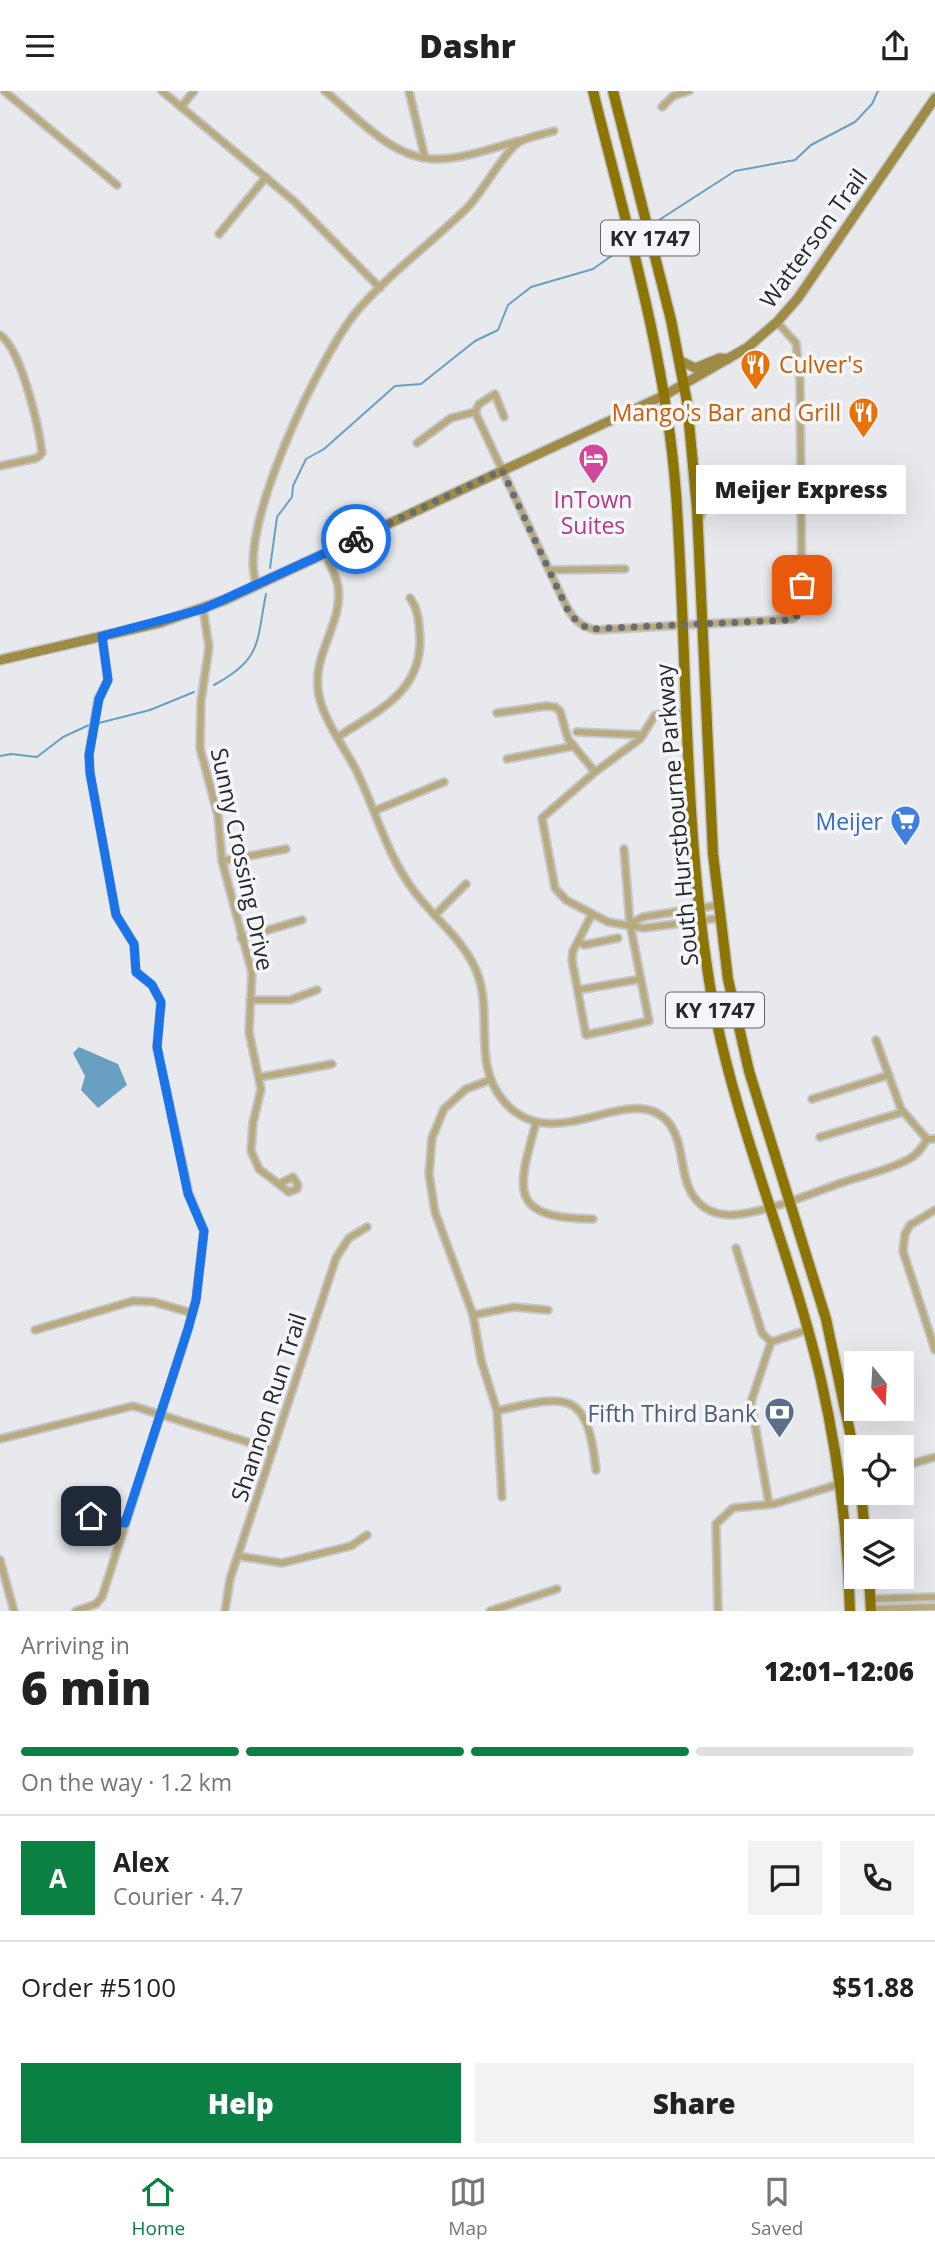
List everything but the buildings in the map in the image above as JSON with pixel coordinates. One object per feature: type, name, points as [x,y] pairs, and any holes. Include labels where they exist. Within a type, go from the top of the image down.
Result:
[{"type":"main road","name":"South Hurstbourne Parkway","points":[[593,91],[647,307],[665,395],[676,494],[685,713],[699,921],[713,1004],[732,1083],[820,1378],[839,1483],[850,1611]]},
{"type":"main road","name":"South Hurstbourne Parkway","points":[[613,91],[684,385],[697,528],[713,855],[737,1022],[788,1200],[826,1319],[851,1435]]},
{"type":"main road","name":"Watterson Trail","points":[[0,660],[203,609],[325,555],[665,395],[730,359],[777,322],[806,286],[935,98]]},
{"type":"main road","points":[[679,360],[695,368],[720,358],[730,359]]},
{"type":"main road","points":[[621,415],[650,410],[667,421]]},
{"type":"street","points":[[1,91],[117,185]]},
{"type":"street","points":[[162,91],[332,236],[380,288]]},
{"type":"street","points":[[181,107],[194,91]]},
{"type":"street","points":[[325,91],[395,147],[425,158],[455,157],[554,131]]},
{"type":"street","points":[[409,91],[425,158]]},
{"type":"street","points":[[662,107],[673,96],[688,91]]},
{"type":"street","points":[[257,585],[253,572],[256,526],[298,417],[332,347],[351,319],[380,288],[476,200],[520,141]]},
{"type":"street","points":[[219,234],[266,177]]},
{"type":"street","points":[[475,412],[570,615],[588,629],[789,620],[800,613],[803,489],[798,349],[792,337],[777,322]]},
{"type":"street","points":[[0,335],[9,342],[17,358],[41,456],[0,466]]},
{"type":"street","points":[[417,443],[451,418],[475,412],[479,404],[495,394],[504,417]]},
{"type":"street","points":[[697,528],[702,509],[722,493],[803,489]]},
{"type":"street","points":[[325,555],[335,577],[338,596],[336,612],[321,651],[317,680],[321,703],[374,811],[391,856],[414,892],[462,946],[478,975],[486,1006],[485,1053],[490,1080],[506,1104],[536,1123],[564,1125],[626,1109],[653,1111],[664,1118],[674,1132],[688,1187],[706,1209],[735,1215],[902,1162],[921,1150],[931,1139],[903,1112],[876,1040]]},
{"type":"street","points":[[549,570],[625,569]]},
{"type":"street","points":[[338,737],[390,703],[411,682],[417,667],[420,645],[419,621],[410,598]]},
{"type":"street","name":"Sunny Crossing Drive","points":[[203,609],[209,647],[201,701],[200,748],[218,816],[222,861],[252,973],[249,1032],[261,1077],[251,1151],[259,1169],[281,1183]]},
{"type":"street","points":[[76,1611],[96,1604],[102,1597],[192,1313],[204,1231],[188,1194],[157,1047],[161,1002],[152,985],[136,972],[134,944],[116,915],[91,781],[89,755],[99,699],[108,680],[102,636]]},
{"type":"street","points":[[498,713],[555,707],[560,711],[564,731],[595,772]]},
{"type":"street","points":[[685,713],[655,715],[643,735],[542,818],[557,893],[592,914],[608,922],[630,923],[644,928],[720,918]]},
{"type":"street","points":[[577,732],[643,735]]},
{"type":"street","points":[[507,759],[573,745]]},
{"type":"street","points":[[374,811],[444,782]]},
{"type":"street","points":[[222,861],[286,849]]},
{"type":"street","points":[[592,914],[572,960],[586,1035],[649,1021],[630,923],[624,849]]},
{"type":"street","points":[[435,915],[466,884]]},
{"type":"street","points":[[630,923],[643,917],[719,905]]},
{"type":"street","points":[[241,938],[302,920]]},
{"type":"street","points":[[579,941],[584,944],[618,938]]},
{"type":"street","points":[[578,991],[641,979]]},
{"type":"street","points":[[250,1000],[290,1000],[317,990]]},
{"type":"street","points":[[261,1077],[332,1064]]},
{"type":"street","points":[[812,1099],[889,1075]]},
{"type":"street","points":[[490,1080],[466,1089],[444,1109],[432,1138],[428,1163],[435,1212],[473,1315],[481,1360],[497,1411],[502,1497]]},
{"type":"street","points":[[820,1137],[903,1112]]},
{"type":"street","points":[[536,1123],[522,1174],[528,1200],[548,1216],[593,1219]]},
{"type":"street","points":[[935,1210],[910,1225],[903,1246],[935,1350]]},
{"type":"street","name":"Shannon Run Trail","points":[[225,1611],[226,1593],[338,1252],[349,1238],[368,1227]]},
{"type":"street","points":[[736,1248],[762,1333],[771,1342]]},
{"type":"street","points":[[35,1330],[132,1301],[154,1302],[192,1313]]},
{"type":"street","points":[[473,1315],[514,1307],[548,1310]]},
{"type":"street","points":[[771,1342],[807,1330]]},
{"type":"street","points":[[769,1504],[751,1402],[771,1342]]},
{"type":"street","points":[[497,1411],[553,1400],[578,1408],[589,1423],[596,1470]]},
{"type":"street","points":[[0,1439],[120,1407],[137,1406],[273,1450]]},
{"type":"street","points":[[914,1464],[935,1460]]},
{"type":"street","points":[[719,1611],[716,1524],[733,1508],[769,1504],[844,1482]]},
{"type":"street","points":[[83,1519],[102,1517],[125,1523]]},
{"type":"street","points":[[238,1556],[282,1563],[351,1546],[367,1535]]},
{"type":"street","points":[[0,1560],[14,1611]]},
{"type":"street","points":[[490,1611],[557,1589]]},
{"type":"street","points":[[871,1606],[935,1597]]},
{"type":"street","points":[[871,1606],[935,1607]]},
{"type":"water","points":[[79,1047],[118,1064],[127,1085],[98,1108],[81,1090],[85,1076],[73,1053]]},
{"type":"waterway","points":[[659,220],[735,171],[795,160],[811,145],[855,122],[872,104],[878,91]]},
{"type":"waterway","points":[[270,568],[277,517],[292,497],[293,486],[306,459],[324,449],[395,386],[421,384],[475,341],[498,330],[508,305],[531,287],[593,269],[617,252]]},
{"type":"waterway","points":[[214,685],[230,676],[249,658],[258,638],[266,594]]},
{"type":"waterway","points":[[99,723],[150,710],[194,692]]},
{"type":"waterway","points":[[0,756],[11,754],[37,757],[63,737],[89,725]]},
{"type":"way so far","points":[[356,539],[502,470],[570,615],[588,629],[789,620],[797,617],[802,609],[802,585]]},
{"type":"place","name":"Culver's","points":[[756,391]]},
{"type":"place","name":"Mango's Bar and Grill","points":[[864,439]]},
{"type":"place","name":"InTown Suites","points":[[593,485]]},
{"type":"place","name":"Meijer Express","points":[[802,585]]},
{"type":"place","name":"Meijer","points":[[906,848]]},
{"type":"place","name":"Fifth Third Bank","points":[[780,1440]]},
{"type":"route","points":[[91,1516],[125,1523],[196,1300],[204,1231],[188,1194],[157,1047],[161,1002],[152,985],[136,972],[134,944],[116,915],[92,788],[89,755],[99,699],[108,680],[102,636],[159,623],[203,609],[356,539]]}]
